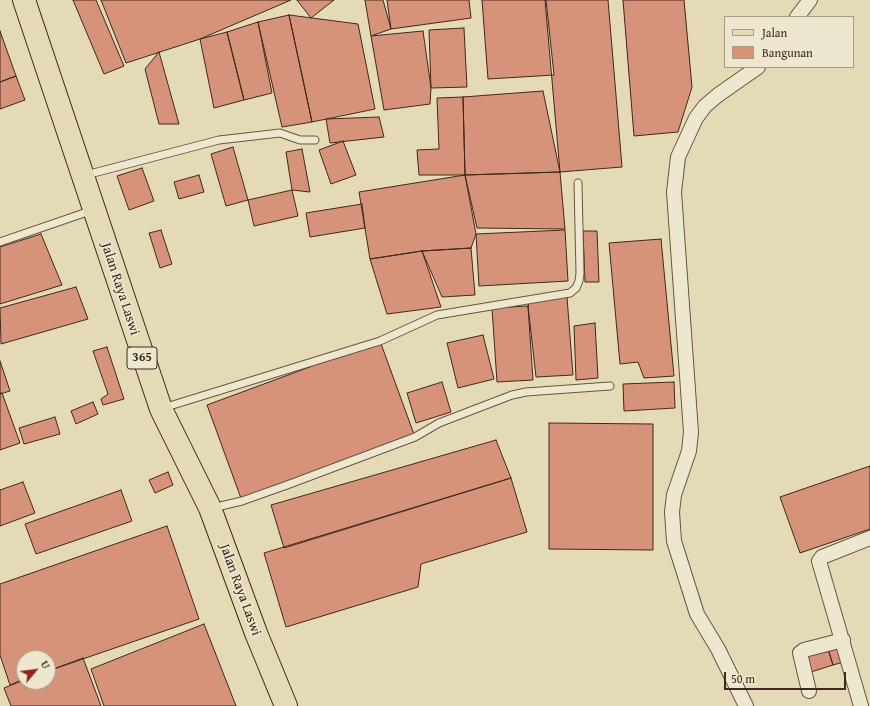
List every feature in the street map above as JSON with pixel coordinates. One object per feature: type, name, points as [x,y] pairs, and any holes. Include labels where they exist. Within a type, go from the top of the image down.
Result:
[{"type":"main road","name":"Jalan Raya Laswi","points":[[24,0],[160,409],[210,508],[256,633],[286,706]]},
{"type":"street","points":[[798,16],[810,0]]},
{"type":"street","points":[[746,706],[695,607],[674,541],[672,512],[674,495],[689,451],[692,432],[674,192],[678,157],[696,118],[710,102],[757,68]]},
{"type":"street","points":[[861,706],[819,561],[822,557],[870,538]]},
{"type":"street","points":[[809,691],[800,653],[804,650],[843,640]]},
{"type":"lane","points":[[82,176],[219,140],[280,133],[300,140],[315,140]]},
{"type":"lane","points":[[160,409],[380,341],[437,315],[570,293],[578,285],[580,273],[578,183]]},
{"type":"lane","points":[[0,242],[93,210]]},
{"type":"lane","points":[[210,508],[242,501],[302,480],[415,437],[439,423],[512,395],[526,392],[610,386]]},
{"type":"building","points":[[73,0],[96,0],[124,66],[104,74]]},
{"type":"building","points":[[101,0],[291,0],[200,39],[126,63]]},
{"type":"building","points":[[297,0],[334,0],[311,18]]},
{"type":"building","points":[[365,0],[383,0],[391,29],[371,36]]},
{"type":"building","points":[[387,0],[469,0],[471,18],[391,29]]},
{"type":"building","points":[[482,0],[546,0],[554,75],[488,79]]},
{"type":"building","points":[[545,0],[608,0],[622,167],[560,172]]},
{"type":"building","points":[[623,0],[684,0],[692,87],[678,132],[634,136]]},
{"type":"building","points":[[289,15],[312,122],[282,127],[258,22]]},
{"type":"building","points":[[289,15],[358,24],[375,109],[312,122]]},
{"type":"building","points":[[258,22],[272,93],[244,100],[227,32]]},
{"type":"building","points":[[464,28],[467,87],[431,88],[429,30]]},
{"type":"building","points":[[0,31],[16,76],[0,82]]},
{"type":"building","points":[[423,31],[431,88],[430,104],[384,110],[371,36]]},
{"type":"building","points":[[227,32],[244,100],[214,108],[200,39]]},
{"type":"building","points":[[159,52],[179,124],[159,124],[145,69]]},
{"type":"building","points":[[16,76],[25,100],[0,109],[0,82]]},
{"type":"building","points":[[543,91],[560,172],[465,175],[463,97]]},
{"type":"building","points":[[463,97],[465,175],[419,175],[417,150],[439,149],[437,98]]},
{"type":"building","points":[[379,117],[384,137],[330,143],[326,119]]},
{"type":"building","points":[[343,141],[356,175],[331,184],[319,150]]},
{"type":"building","points":[[233,147],[248,200],[226,206],[211,154]]},
{"type":"building","points":[[302,149],[310,192],[292,190],[286,152]]},
{"type":"building","points":[[142,168],[154,201],[129,210],[117,176]]},
{"type":"building","points":[[560,172],[565,229],[477,228],[465,175]]},
{"type":"building","points":[[199,175],[204,192],[179,199],[174,182]]},
{"type":"building","points":[[465,175],[476,234],[471,248],[422,251],[370,259],[359,192]]},
{"type":"building","points":[[292,190],[298,216],[254,226],[248,200]]},
{"type":"building","points":[[362,204],[365,228],[310,237],[306,213]]},
{"type":"building","points":[[161,230],[172,264],[160,268],[149,233]]},
{"type":"building","points":[[565,230],[568,281],[479,286],[476,234]]},
{"type":"building","points":[[583,231],[597,231],[599,282],[585,282]]},
{"type":"building","points":[[41,234],[62,285],[0,304],[0,247]]},
{"type":"building","points":[[661,239],[674,376],[644,378],[638,362],[620,364],[609,243]]},
{"type":"building","points":[[471,248],[475,295],[442,297],[422,251]]},
{"type":"building","points":[[422,251],[441,307],[387,314],[370,259]]},
{"type":"building","points":[[76,287],[88,319],[1,344],[0,308]]},
{"type":"building","points":[[567,297],[573,375],[536,377],[528,306],[530,300]]},
{"type":"building","points":[[528,306],[533,380],[497,382],[492,308]]},
{"type":"building","points":[[595,323],[598,378],[576,380],[574,326]]},
{"type":"building","points":[[483,335],[494,379],[458,388],[447,343]]},
{"type":"building","points":[[380,341],[415,437],[242,501],[207,405]]},
{"type":"building","points":[[107,347],[124,399],[103,405],[101,399],[108,394],[93,351]]},
{"type":"building","points":[[0,361],[10,391],[0,394]]},
{"type":"building","points":[[442,382],[451,412],[416,423],[407,393]]},
{"type":"building","points":[[674,382],[675,408],[624,411],[623,384]]},
{"type":"building","points":[[0,393],[2,393],[20,443],[0,450]]},
{"type":"building","points":[[93,402],[98,414],[76,424],[71,411]]},
{"type":"building","points":[[55,417],[60,434],[24,444],[19,428]]},
{"type":"building","points":[[549,423],[653,424],[653,550],[549,549]]},
{"type":"building","points":[[496,440],[511,478],[284,548],[271,505]]},
{"type":"building","points":[[870,466],[870,529],[800,553],[780,497]]},
{"type":"building","points":[[168,472],[173,485],[155,493],[149,480]]},
{"type":"building","points":[[511,478],[527,532],[421,564],[418,587],[286,627],[264,553]]},
{"type":"building","points":[[23,482],[35,513],[0,526],[0,490]]},
{"type":"building","points":[[121,490],[132,521],[36,554],[25,524]]},
{"type":"building","points":[[167,526],[199,619],[56,668],[56,650],[16,650],[16,682],[10,685],[0,655],[0,584]]},
{"type":"building","points":[[204,624],[236,706],[104,706],[91,669]]},
{"type":"building","points":[[843,645],[847,661],[833,665],[828,649]]},
{"type":"building","points":[[828,649],[833,665],[811,672],[806,655]]},
{"type":"building","points":[[83,658],[101,706],[11,706],[4,688],[16,683],[16,690],[56,690],[56,668]]}]
